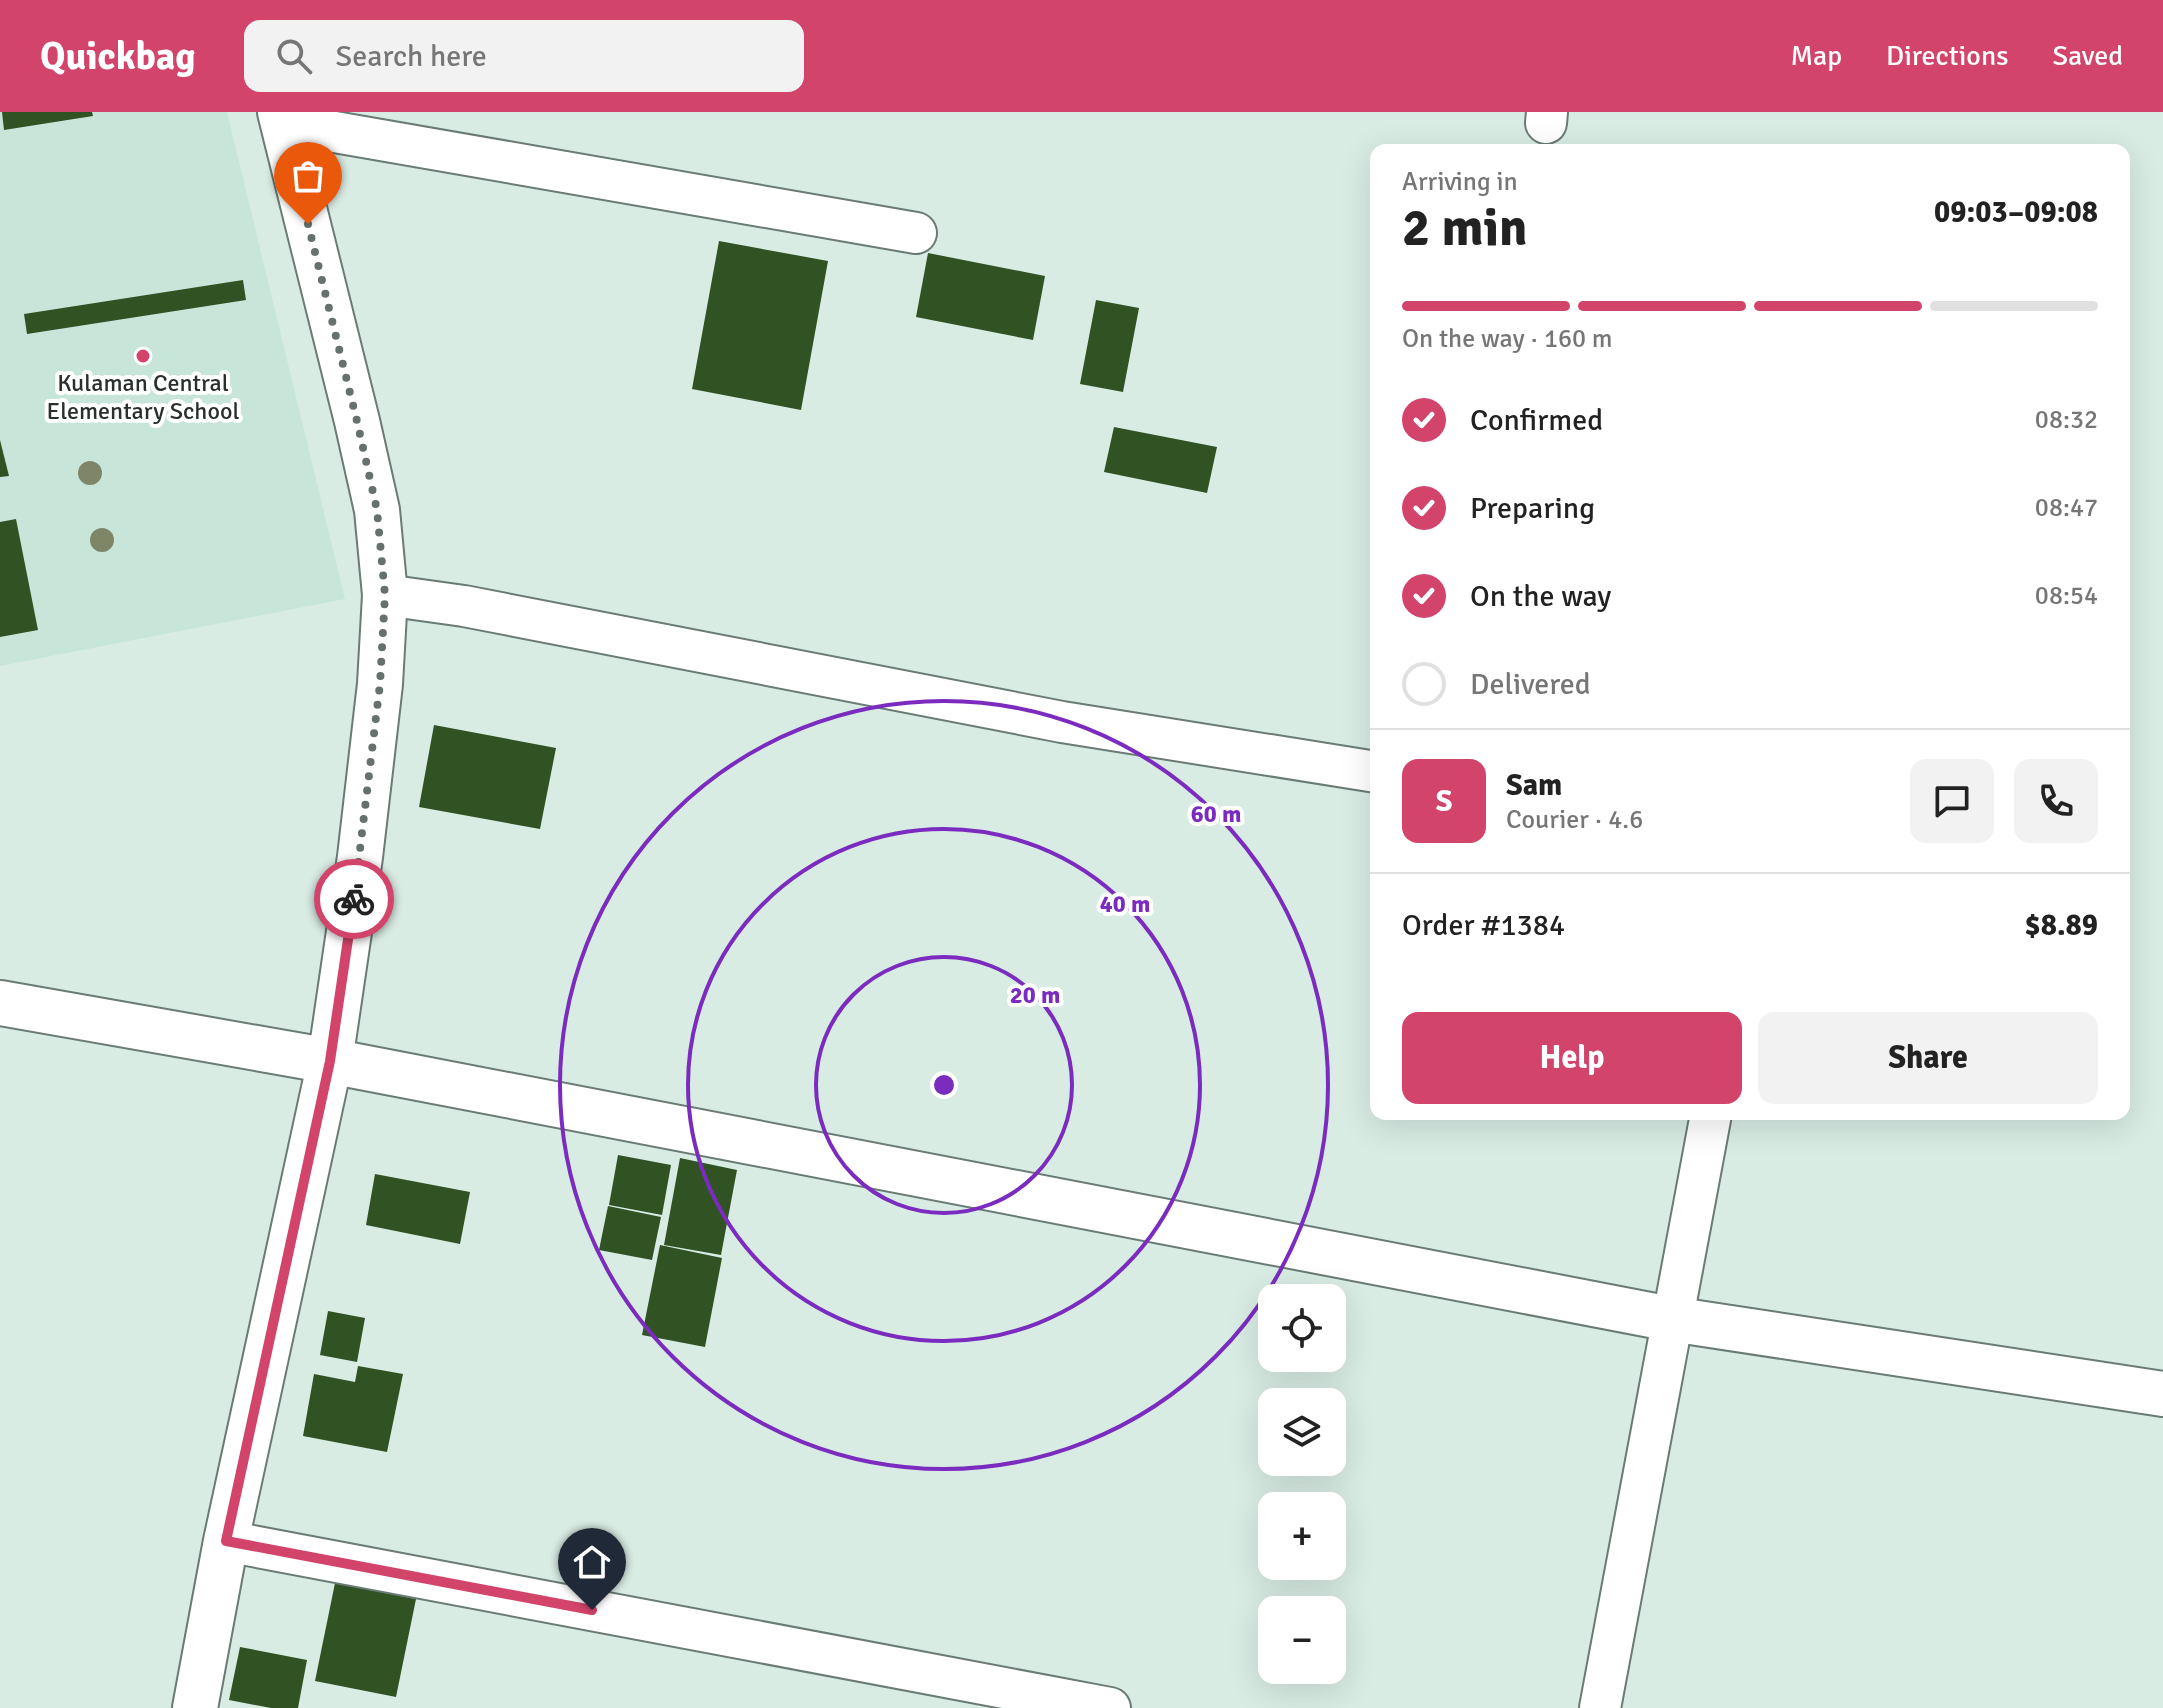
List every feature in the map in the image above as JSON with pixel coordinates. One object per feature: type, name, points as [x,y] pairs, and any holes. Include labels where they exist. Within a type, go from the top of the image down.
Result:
[{"type":"street","points":[[195,1708],[226,1541],[330,1061],[360,857],[380,684],[385,595],[373,495],[282,117],[916,233]]},
{"type":"street","points":[[385,595],[464,606],[1062,722],[1370,771]]},
{"type":"street","points":[[0,1003],[330,1061],[1671,1319],[2163,1394]]},
{"type":"street","points":[[1600,1708],[1710,1120]]},
{"type":"street","points":[[226,1541],[1110,1708]]},
{"type":"shaded area","name":"Kulaman Central Elementary School","points":[[0,112],[227,112],[345,599],[0,666]]},
{"type":"building","points":[[2,112],[92,112],[93,116],[4,130]]},
{"type":"building","points":[[719,241],[828,261],[801,410],[692,389]]},
{"type":"building","points":[[928,253],[1045,276],[1033,340],[916,317]]},
{"type":"building","points":[[243,280],[246,300],[27,334],[24,314]]},
{"type":"building","points":[[1096,300],[1139,308],[1123,392],[1080,384]]},
{"type":"building","points":[[1114,427],[1217,447],[1207,493],[1104,472]]},
{"type":"building","points":[[0,440],[9,476],[0,477]]},
{"type":"building","points":[[16,519],[38,630],[0,637],[0,522]]},
{"type":"building","points":[[434,725],[556,748],[540,829],[419,807]]},
{"type":"building","points":[[618,1155],[671,1165],[662,1215],[609,1205]]},
{"type":"building","points":[[680,1158],[737,1170],[721,1255],[664,1245]]},
{"type":"building","points":[[375,1174],[470,1192],[460,1244],[366,1225]]},
{"type":"building","points":[[608,1206],[661,1217],[652,1260],[599,1250]]},
{"type":"building","points":[[660,1245],[722,1258],[705,1347],[642,1335]]},
{"type":"building","points":[[328,1311],[365,1318],[357,1362],[320,1355]]},
{"type":"building","points":[[358,1366],[403,1374],[387,1452],[303,1436],[314,1374],[355,1382]]},
{"type":"building","points":[[335,1583],[416,1599],[396,1697],[315,1681]]},
{"type":"building","points":[[240,1647],[307,1660],[298,1708],[271,1708],[229,1700]]},
{"type":"way so far","points":[[308,224],[377,510],[385,595],[380,684],[354,899]]},
{"type":"place","name":"Kulaman Central Elementary School","points":[[143,356]]},
{"type":"route","points":[[354,899],[330,1061],[226,1541],[592,1610]]}]
